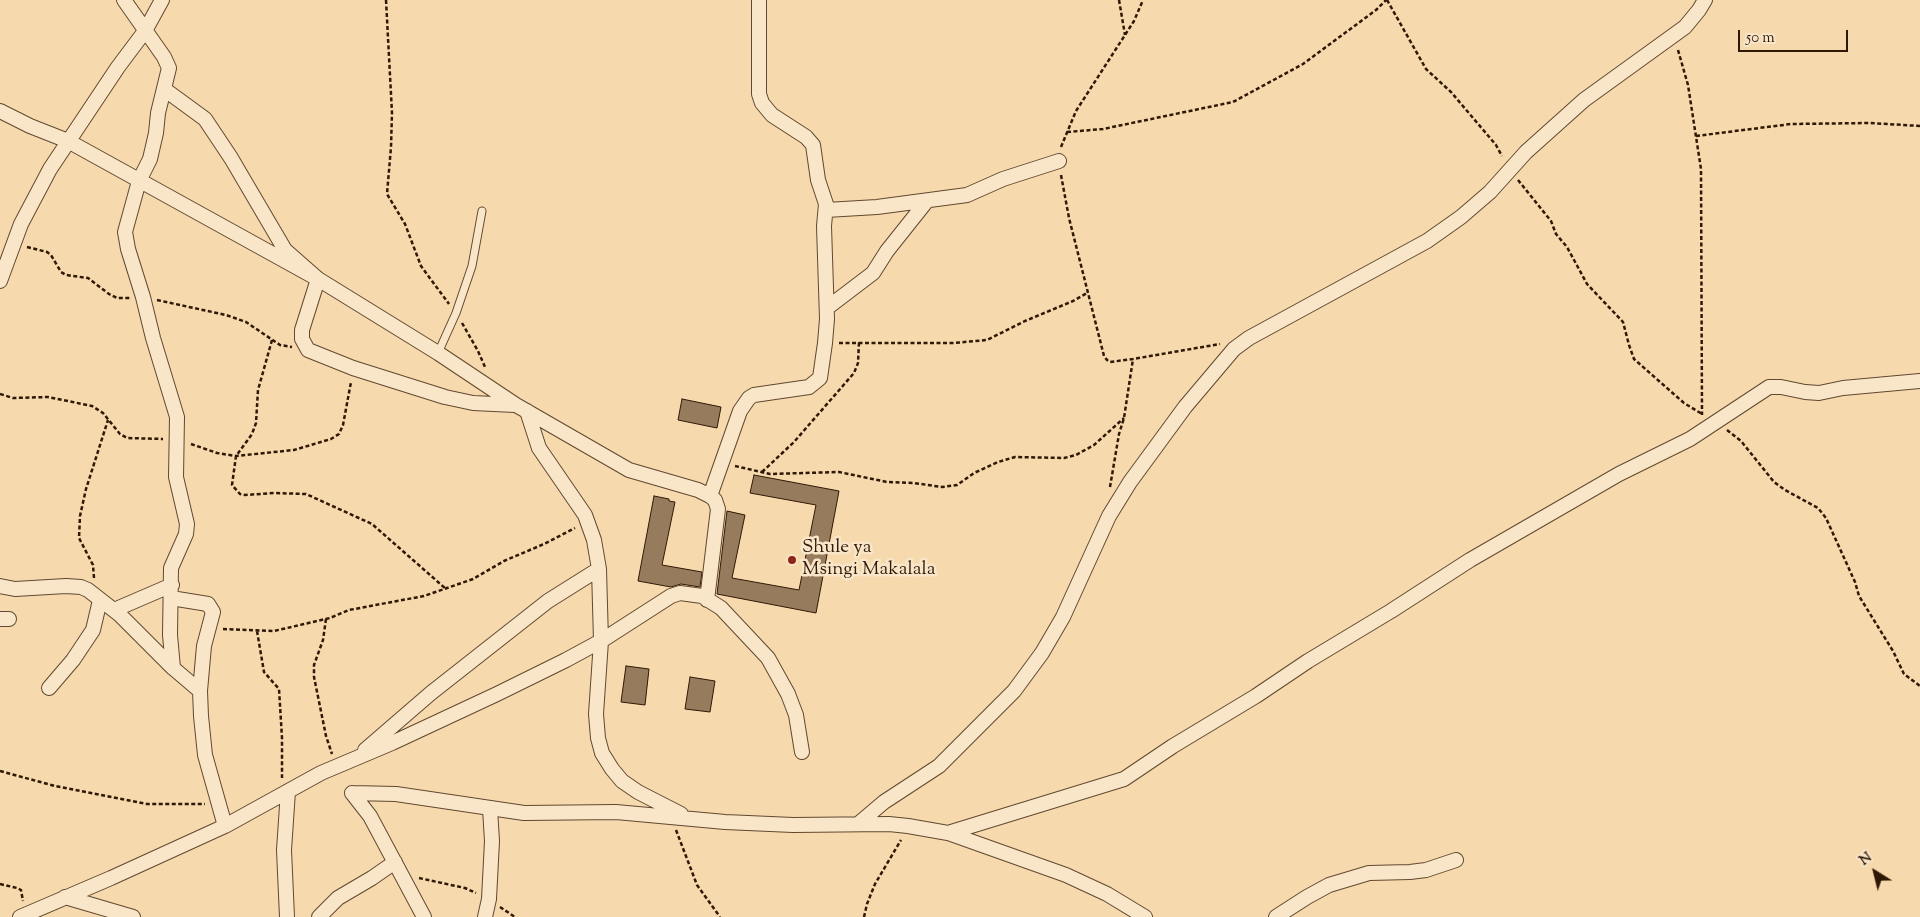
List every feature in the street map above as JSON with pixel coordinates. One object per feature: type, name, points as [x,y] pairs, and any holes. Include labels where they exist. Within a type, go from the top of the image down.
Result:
[{"type":"street","points":[[124,0],[167,62],[169,68],[150,159],[139,181],[125,232],[128,250],[177,417],[176,477],[187,524],[186,534],[171,568],[170,635],[173,668]]},
{"type":"street","points":[[0,281],[21,224],[39,188],[68,141],[145,31],[162,0]]},
{"type":"street","points":[[710,496],[740,411],[749,398],[760,394],[804,389],[814,383],[820,378],[822,372],[825,343],[827,308],[824,226],[826,204],[818,180],[813,144],[806,137],[772,115],[762,103],[759,94],[759,0]]},
{"type":"street","points":[[858,824],[884,802],[939,766],[1014,691],[1042,653],[1063,617],[1109,516],[1130,482],[1185,407],[1234,349],[1249,338],[1426,241],[1461,217],[1490,192],[1526,152],[1584,100],[1685,27],[1705,0]]},
{"type":"street","points":[[164,89],[205,119],[231,158],[286,250],[318,279]]},
{"type":"street","points":[[0,111],[30,126],[68,141],[318,279],[438,353],[521,408],[629,470],[698,490],[710,496],[715,500],[718,509],[707,600]]},
{"type":"street","points":[[826,210],[926,202],[967,195],[1003,179],[1059,161]]},
{"type":"street","points":[[827,308],[873,273],[887,251],[926,202]]},
{"type":"street","points":[[318,279],[302,330],[302,339],[308,350],[353,368],[445,397],[473,403],[521,408]]},
{"type":"street","points":[[948,833],[1124,779],[1173,746],[1256,696],[1308,660],[1391,611],[1470,560],[1605,482],[1702,431],[1769,387],[1819,393],[1842,388],[1920,381]]},
{"type":"street","points":[[521,408],[538,448],[577,501],[594,540],[600,569],[600,641],[596,714],[598,738],[602,753],[622,781],[638,792],[691,818]]},
{"type":"street","points":[[354,760],[431,692],[540,607],[600,569]]},
{"type":"street","points":[[0,586],[15,589],[82,587],[114,610],[173,668],[200,691]]},
{"type":"street","points":[[114,610],[172,592],[208,604],[213,612],[204,646],[200,691],[206,755],[225,826]]},
{"type":"street","points":[[22,916],[225,826],[321,773],[354,760],[498,694],[600,641],[671,596],[680,593],[702,596],[721,608],[768,658],[788,694],[796,715],[802,752]]},
{"type":"street","points":[[49,688],[73,660],[93,630],[96,596]]},
{"type":"street","points":[[285,793],[284,850],[287,917]]},
{"type":"street","points":[[424,917],[370,816],[352,793],[396,794],[524,813],[616,812],[792,825],[889,824],[908,826],[948,833],[1066,876],[1107,894],[1145,917]]},
{"type":"street","points":[[485,917],[489,899],[492,841],[490,809]]},
{"type":"street","points":[[1276,917],[1329,885],[1369,873],[1426,870],[1456,860]]},
{"type":"street","points":[[319,917],[338,898],[395,862]]},
{"type":"street","points":[[66,897],[133,917]]},
{"type":"lane","points":[[438,353],[456,313],[472,266],[482,211]]},
{"type":"path","points":[[386,0],[392,113],[388,194],[405,224],[421,266],[456,313],[478,351],[495,391]]},
{"type":"path","points":[[1118,0],[1125,35]]},
{"type":"path","points":[[1143,0],[1134,21],[1076,111],[1067,132],[1059,161],[1069,218],[1104,356],[1107,360],[1110,362],[1133,359],[1224,344]]},
{"type":"path","points":[[1067,132],[1103,129],[1232,102],[1303,64],[1376,10],[1386,0],[1426,70],[1450,92],[1496,145],[1510,170],[1551,221],[1556,234],[1567,247],[1586,284],[1623,322],[1634,359],[1684,403],[1702,414]]},
{"type":"path","points":[[1674,35],[1688,85],[1701,170],[1702,431]]},
{"type":"path","points":[[1696,136],[1791,124],[1870,123],[1920,126]]},
{"type":"path","points":[[15,243],[47,252],[66,275],[88,278],[108,294],[117,298],[143,297],[226,315],[246,322],[280,345],[308,350]]},
{"type":"path","points":[[825,343],[953,343],[987,340],[1025,321],[1073,301],[1088,292]]},
{"type":"path","points":[[272,340],[258,390],[256,423],[252,434],[236,456],[232,485],[240,494],[245,495],[299,494],[317,498],[372,524],[446,589]]},
{"type":"path","points":[[762,472],[794,442],[854,373],[858,363],[859,342]]},
{"type":"path","points":[[1109,491],[1119,434],[1124,418],[1133,359]]},
{"type":"path","points":[[0,394],[13,398],[48,397],[92,406],[103,413],[120,434],[127,438],[178,440],[217,453],[236,456],[294,450],[331,439],[339,434],[343,425],[353,368]]},
{"type":"path","points":[[721,462],[770,474],[839,472],[887,482],[942,487],[957,485],[998,462],[1015,457],[1064,458],[1076,455],[1094,445],[1124,418]]},
{"type":"path","points":[[96,596],[93,565],[79,538],[80,516],[86,490],[108,420]]},
{"type":"path","points":[[1716,422],[1741,441],[1774,482],[1818,508],[1826,518],[1855,582],[1859,596],[1904,674],[1920,686]]},
{"type":"path","points":[[208,628],[274,631],[326,619],[349,610],[396,602],[446,589],[473,579],[504,561],[544,544],[587,521]]},
{"type":"path","points":[[326,619],[323,640],[314,665],[314,677],[326,736],[337,767]]},
{"type":"path","points":[[257,631],[264,672],[279,689],[282,738],[281,765],[285,793]]},
{"type":"path","points":[[0,772],[54,786],[147,804],[219,804]]},
{"type":"path","points":[[668,816],[681,840],[697,885],[720,917]]},
{"type":"path","points":[[864,917],[875,884],[908,826]]},
{"type":"path","points":[[402,875],[465,888],[489,899],[515,917]]},
{"type":"path","points":[[0,884],[21,890],[23,894],[22,916]]},
{"type":"building","points":[[682,399],[721,407],[717,428],[678,420]]},
{"type":"building","points":[[754,475],[839,491],[816,613],[717,594],[727,511],[745,515],[732,578],[799,590],[816,505],[750,493]]},
{"type":"building","points":[[654,496],[675,502],[662,565],[702,572],[700,587],[681,584],[671,587],[638,581]]},
{"type":"building","points":[[626,666],[649,669],[645,705],[621,702]]},
{"type":"building","points":[[690,677],[715,681],[710,712],[685,709]]},
{"type":"place","name":"Shule ya Msingi Makalala","points":[[792,560]]}]
